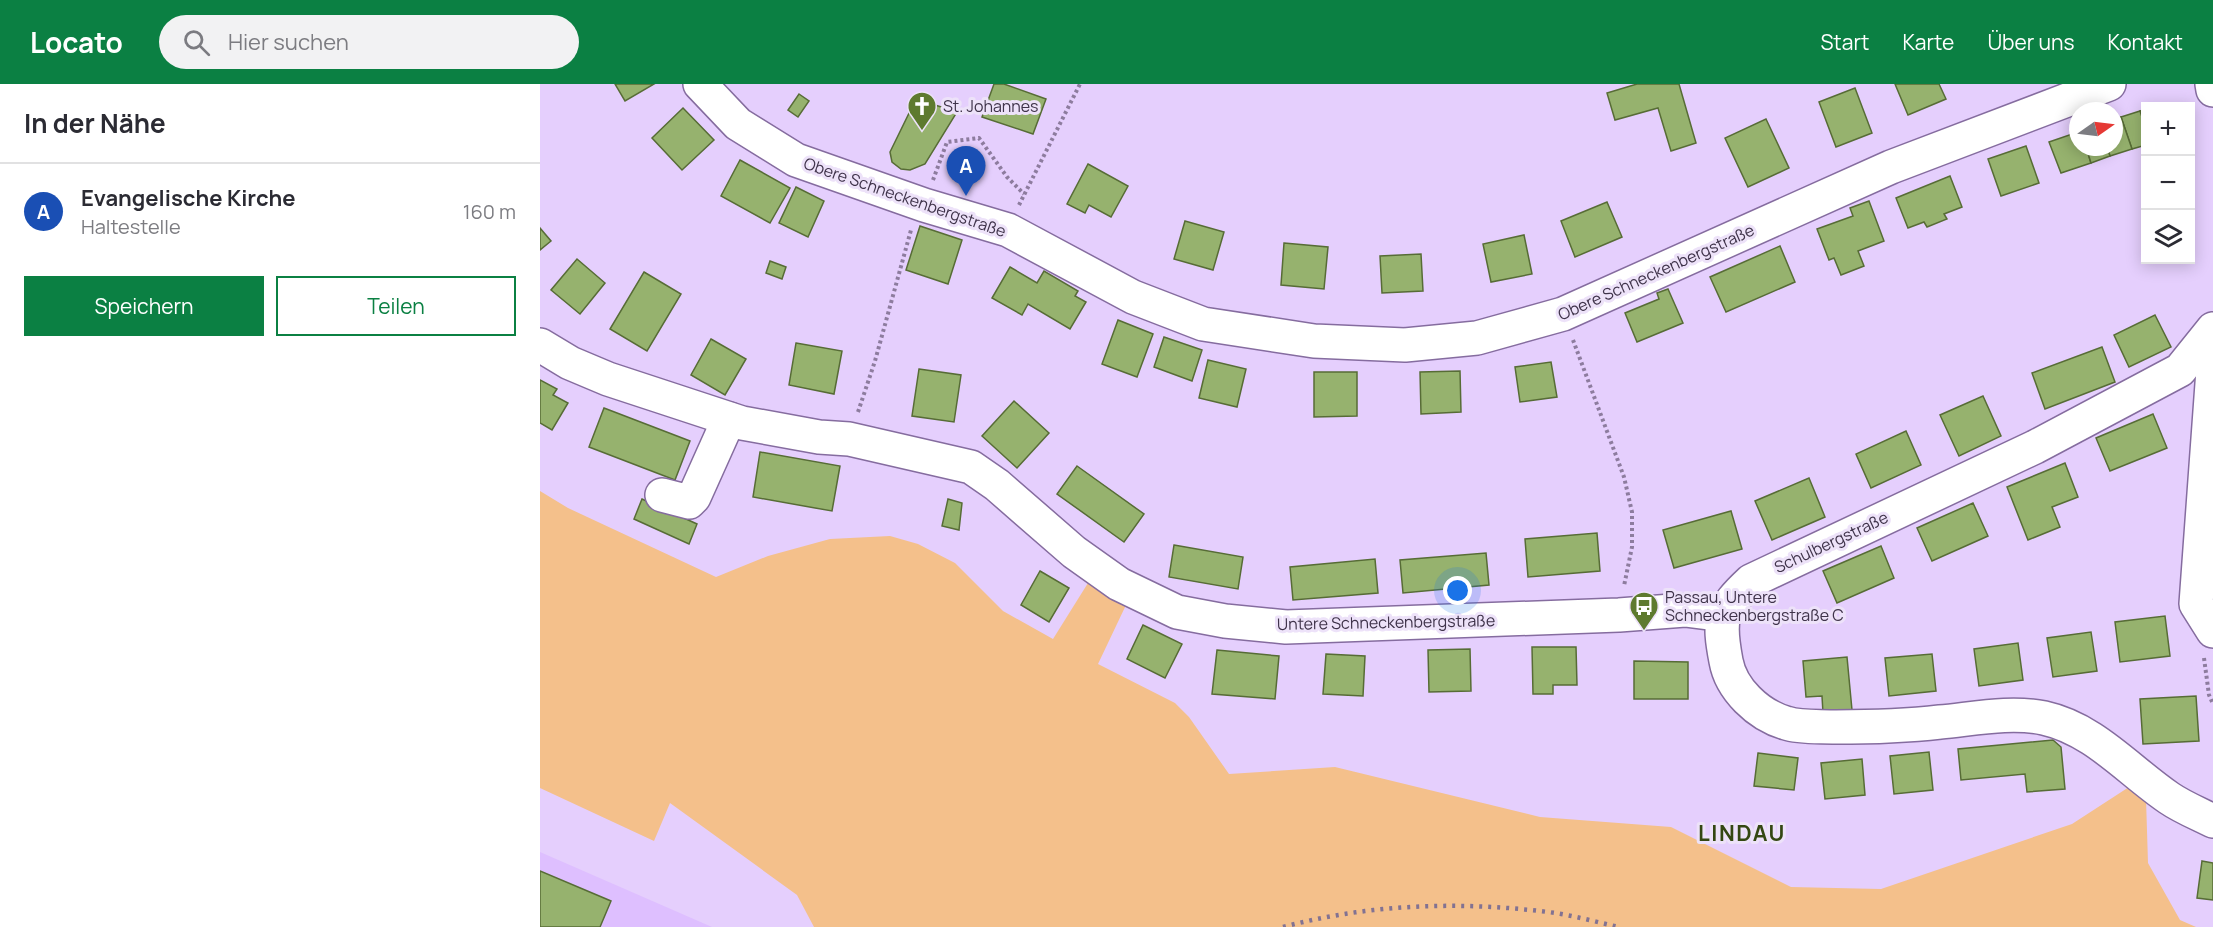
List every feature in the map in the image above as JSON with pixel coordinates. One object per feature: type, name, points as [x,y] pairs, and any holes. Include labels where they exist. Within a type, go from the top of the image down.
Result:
[{"type":"street","name":"Obere Schneckenbergstraße","points":[[700,84],[738,124],[796,160],[919,212],[1008,230],[1132,297],[1203,324],[1314,341],[1405,345],[1477,338],[1563,314],[1892,168],[2109,84]]},
{"type":"street","points":[[2212,84],[2213,90]]},
{"type":"street","name":"Schulbergstraße","points":[[1724,615],[1731,599],[1751,580],[2035,447],[2180,370],[2213,329]]},
{"type":"street","name":"Untere Schneckenbergstraße","points":[[540,345],[570,363],[608,379],[729,419],[819,437],[849,439],[971,467],[997,485],[1074,552],[1119,584],[1177,612],[1225,621],[1286,627],[1619,615],[1685,610],[1724,615]]},
{"type":"street","points":[[2213,370],[2211,440],[2196,604],[2213,631]]},
{"type":"street","points":[[662,495],[689,502],[694,497],[729,419]]},
{"type":"street","points":[[1724,615],[1720,632],[1728,670],[1740,691],[1758,709],[1786,723],[1806,726],[1888,727],[2003,716],[2042,718],[2068,726],[2090,737],[2170,799],[2213,821]]},
{"type":"path","points":[[1008,230],[1080,84]]},
{"type":"path","points":[[849,439],[875,361],[919,212],[947,142],[979,138],[1007,177],[1024,194]]},
{"type":"path","points":[[1563,314],[1624,477],[1632,512],[1632,547],[1619,615]]},
{"type":"shaded area","points":[[540,491],[568,508],[716,577],[768,556],[830,539],[890,536],[918,544],[955,563],[1003,611],[1053,639],[1088,583],[1126,605],[1098,664],[1175,703],[1189,717],[1229,774],[1335,767],[1540,817],[1671,827],[1791,887],[1881,889],[2072,824],[2129,787],[2146,799],[2148,863],[2180,920],[2196,927],[814,927],[797,895],[670,803],[654,841],[540,788]]},
{"type":"shaded area","points":[[540,852],[712,927],[540,927]]},
{"type":"building","points":[[615,84],[654,84],[625,101]]},
{"type":"building","points":[[994,84],[1004,84],[1046,99],[1033,134],[982,117]]},
{"type":"building","points":[[1637,84],[1679,84],[1696,143],[1671,151],[1658,108],[1615,120],[1607,93]]},
{"type":"building","points":[[1895,84],[1939,84],[1946,99],[1908,115]]},
{"type":"building","points":[[1855,88],[1872,133],[1836,147],[1819,102]]},
{"type":"building","points":[[799,94],[809,101],[798,117],[788,110]]},
{"type":"building","name":"St. Johannes","points":[[916,99],[957,112],[925,164],[910,170],[901,169],[892,162],[890,152]]},
{"type":"building","points":[[683,108],[714,140],[682,170],[652,138]]},
{"type":"building","points":[[2140,111],[2141,146],[2132,149],[2123,116]]},
{"type":"building","points":[[1766,119],[1789,168],[1748,187],[1725,138]]},
{"type":"building","points":[[2123,123],[2132,149],[2123,152]]},
{"type":"building","points":[[2069,135],[2069,156],[2089,156],[2091,163],[2061,173],[2049,142]]},
{"type":"building","points":[[2026,146],[2039,183],[2001,196],[1988,159]]},
{"type":"building","points":[[2089,156],[2110,156],[2091,163]]},
{"type":"building","points":[[740,160],[790,188],[770,223],[721,196]]},
{"type":"building","points":[[1088,164],[1128,186],[1111,217],[1089,205],[1085,213],[1067,204]]},
{"type":"building","points":[[1950,176],[1962,207],[1944,214],[1947,219],[1927,227],[1924,222],[1908,228],[1896,198]]},
{"type":"building","points":[[796,187],[824,201],[808,237],[779,223]]},
{"type":"building","points":[[1869,201],[1884,241],[1858,251],[1864,266],[1841,275],[1834,258],[1829,260],[1817,229],[1853,216],[1850,208]]},
{"type":"building","points":[[1607,202],[1622,237],[1575,257],[1561,221]]},
{"type":"building","points":[[1185,221],[1224,232],[1213,270],[1174,259]]},
{"type":"building","points":[[920,226],[962,240],[948,284],[906,270]]},
{"type":"building","points":[[540,228],[551,241],[540,250]]},
{"type":"building","points":[[1524,235],[1532,274],[1491,282],[1483,244]]},
{"type":"building","points":[[1284,243],[1328,247],[1324,289],[1281,285]]},
{"type":"building","points":[[1780,246],[1795,282],[1726,312],[1710,277]]},
{"type":"building","points":[[1421,254],[1423,291],[1382,293],[1380,256]]},
{"type":"building","points":[[577,259],[605,283],[580,314],[551,290]]},
{"type":"building","points":[[770,261],[786,267],[782,279],[766,273]]},
{"type":"building","points":[[1010,267],[1037,283],[1044,271],[1078,291],[1075,296],[1086,302],[1070,329],[1028,304],[1022,315],[992,298]]},
{"type":"building","points":[[644,272],[681,294],[647,351],[610,329]]},
{"type":"building","points":[[1668,289],[1683,323],[1637,342],[1625,313],[1659,299],[1657,293]]},
{"type":"building","points":[[2155,315],[2171,347],[2129,367],[2114,335]]},
{"type":"building","points":[[1118,320],[1153,334],[1137,377],[1102,364]]},
{"type":"building","points":[[1164,337],[1202,350],[1192,381],[1154,367]]},
{"type":"building","points":[[711,339],[746,359],[725,395],[691,375]]},
{"type":"building","points":[[796,343],[842,351],[834,394],[789,385]]},
{"type":"building","points":[[2102,347],[2115,382],[2045,409],[2032,373]]},
{"type":"building","points":[[1208,360],[1246,369],[1237,407],[1199,398]]},
{"type":"building","points":[[1551,362],[1557,397],[1520,402],[1515,367]]},
{"type":"building","points":[[919,369],[961,375],[954,422],[912,416]]},
{"type":"building","points":[[1460,371],[1461,412],[1421,414],[1420,372]]},
{"type":"building","points":[[1314,372],[1357,372],[1357,416],[1314,417]]},
{"type":"building","points":[[540,380],[557,389],[553,395],[568,403],[552,430],[540,423]]},
{"type":"building","points":[[1983,396],[2001,436],[1959,456],[1940,415]]},
{"type":"building","points":[[1014,401],[1049,433],[1017,468],[982,436]]},
{"type":"building","points":[[604,408],[690,441],[675,480],[589,447]]},
{"type":"building","points":[[2153,414],[2167,448],[2110,471],[2096,438]]},
{"type":"building","points":[[1906,431],[1921,465],[1871,488],[1856,454]]},
{"type":"building","points":[[760,452],[840,466],[832,511],[753,497]]},
{"type":"building","points":[[2065,463],[2078,497],[2052,507],[2060,527],[2028,540],[2007,487]]},
{"type":"building","points":[[1077,466],[1144,514],[1124,542],[1057,494]]},
{"type":"building","points":[[1809,478],[1825,517],[1772,540],[1755,501]]},
{"type":"building","points":[[642,499],[697,524],[689,544],[634,519]]},
{"type":"building","points":[[948,499],[962,503],[959,530],[942,526]]},
{"type":"building","points":[[1973,503],[1988,536],[1932,561],[1917,528]]},
{"type":"building","points":[[1731,511],[1742,549],[1674,568],[1663,530]]},
{"type":"building","points":[[1597,533],[1600,571],[1528,577],[1525,539]]},
{"type":"building","points":[[1174,545],[1243,557],[1238,589],[1169,577]]},
{"type":"building","points":[[1881,546],[1894,578],[1837,603],[1823,571]]},
{"type":"building","points":[[1486,553],[1489,585],[1403,593],[1400,560]]},
{"type":"building","points":[[1375,559],[1378,593],[1293,600],[1290,567]]},
{"type":"building","points":[[1040,571],[1069,588],[1049,622],[1021,605]]},
{"type":"building","points":[[2165,616],[2170,656],[2120,662],[2115,622]]},
{"type":"building","points":[[1143,625],[1182,644],[1165,678],[1127,659]]},
{"type":"building","points":[[2091,632],[2097,671],[2053,677],[2047,638]]},
{"type":"building","points":[[2018,643],[2023,680],[1979,686],[1974,649]]},
{"type":"building","points":[[1532,647],[1576,647],[1577,685],[1553,685],[1553,694],[1533,694]]},
{"type":"building","points":[[1470,649],[1471,691],[1429,692],[1428,650]]},
{"type":"building","points":[[1217,650],[1279,656],[1275,699],[1212,694]]},
{"type":"building","points":[[1326,654],[1365,656],[1363,696],[1323,694]]},
{"type":"building","points":[[1932,654],[1936,691],[1889,696],[1885,658]]},
{"type":"building","points":[[1847,657],[1852,710],[1823,713],[1822,696],[1806,697],[1803,661]]},
{"type":"building","points":[[1634,661],[1688,662],[1688,699],[1634,699]]},
{"type":"building","points":[[2196,696],[2199,741],[2143,744],[2140,699]]},
{"type":"building","points":[[2053,740],[2061,747],[2065,789],[2027,792],[2025,774],[1961,780],[1958,749]]},
{"type":"building","points":[[1929,752],[1933,790],[1894,794],[1890,756]]},
{"type":"building","points":[[1758,753],[1798,758],[1794,790],[1754,786]]},
{"type":"building","points":[[1862,759],[1865,795],[1825,799],[1821,763]]},
{"type":"building","points":[[2202,861],[2213,863],[2213,900],[2197,898]]},
{"type":"building","points":[[540,871],[611,901],[600,927],[540,927]]},
{"type":"railway","points":[[1283,927],[1348,913],[1448,906],[1481,906],[1548,912],[1619,927]]},
{"type":"place","name":"St. Johannes","points":[[922,132]]},
{"type":"place","name":"Evangelische Kirche","points":[[966,196]]},
{"type":"place","name":"Passau, Untere Schneckenbergstraße C","points":[[1644,632]]},
{"type":"district","name":"LINDAU","points":[[1742,833]]}]
